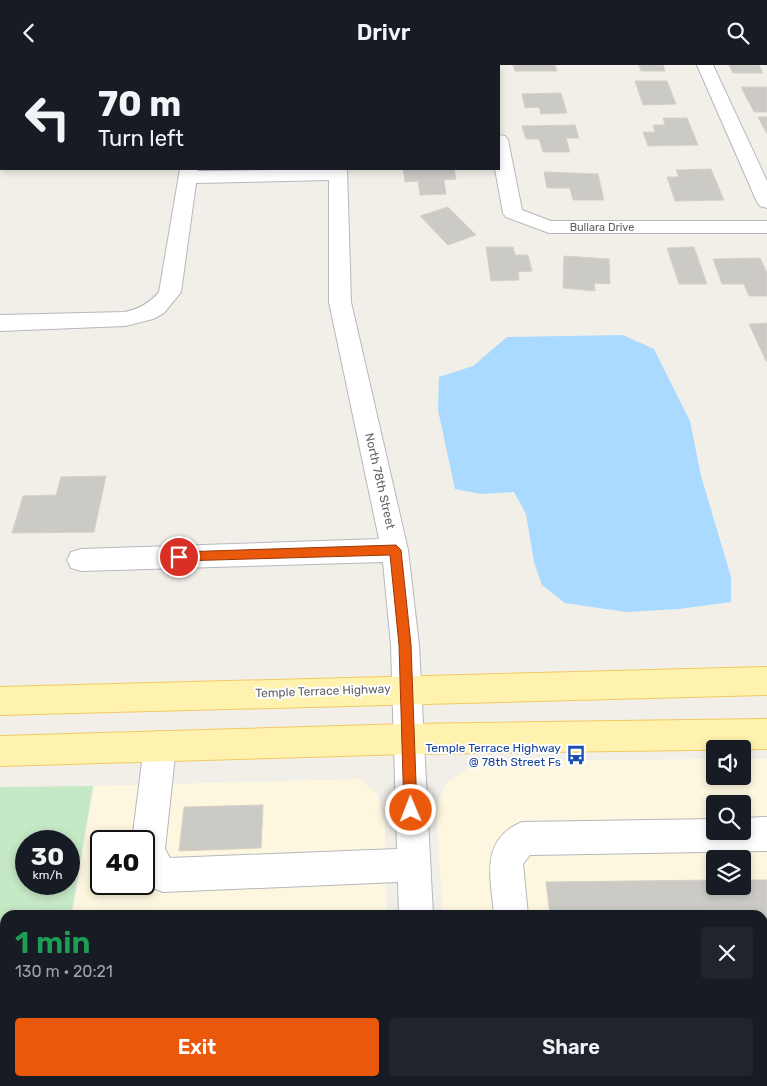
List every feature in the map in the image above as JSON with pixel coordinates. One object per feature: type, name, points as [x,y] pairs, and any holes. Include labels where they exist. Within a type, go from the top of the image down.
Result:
[{"type":"main road","name":"Temple Terrace Highway","points":[[0,701],[767,681]]},
{"type":"main road","points":[[0,751],[409,739],[767,735]]},
{"type":"street","points":[[705,65],[767,202]]},
{"type":"street","name":"Bullara Drive","points":[[500,145],[513,213],[549,227],[767,227]]},
{"type":"street","points":[[0,323],[125,319],[140,317],[155,310],[164,302],[170,292],[188,173],[338,171]]},
{"type":"street","name":"North 78th Street","points":[[338,171],[340,302],[396,550],[405,645],[416,910]]},
{"type":"street","points":[[81,560],[396,550]]},
{"type":"street","points":[[160,746],[148,849],[151,863],[162,875],[414,865]]},
{"type":"street","points":[[511,910],[506,859],[522,839],[767,833]]},
{"type":"shaded area","points":[[706,759],[706,785],[751,785],[751,759],[767,759],[767,910],[443,910],[436,808],[447,782],[476,763],[490,761]]},
{"type":"shaded area","points":[[361,779],[378,795],[385,826],[387,910],[74,910],[76,895],[80,895],[80,872],[94,786]]},
{"type":"green space","points":[[93,786],[80,862],[80,830],[15,830],[15,895],[74,895],[72,910],[0,910],[0,787]]},
{"type":"water","points":[[623,335],[654,349],[690,421],[701,476],[731,577],[731,602],[679,609],[626,612],[565,603],[542,585],[534,562],[526,514],[514,492],[481,494],[455,489],[438,410],[439,377],[473,366],[507,337]]},
{"type":"building","points":[[513,65],[555,65],[557,71],[515,71]]},
{"type":"building","points":[[639,65],[663,65],[665,71],[641,71]]},
{"type":"building","points":[[729,65],[759,65],[763,73],[733,73]]},
{"type":"building","points":[[635,81],[667,81],[676,104],[643,105]]},
{"type":"building","points":[[741,87],[767,87],[767,112],[754,112]]},
{"type":"building","points":[[561,93],[567,113],[541,114],[539,107],[525,108],[522,94]]},
{"type":"building","points":[[758,117],[767,117],[767,134]]},
{"type":"building","points":[[663,118],[687,118],[698,145],[648,146],[643,132],[655,132],[653,125],[665,125]]},
{"type":"building","points":[[575,125],[579,138],[566,138],[570,152],[543,152],[539,139],[526,139],[522,126]]},
{"type":"building","points":[[711,169],[724,200],[675,201],[667,177],[679,177],[676,170]]},
{"type":"building","points":[[403,170],[454,170],[456,179],[444,180],[446,194],[420,195],[418,181],[405,182]]},
{"type":"building","points":[[544,172],[598,174],[604,200],[573,200],[570,188],[547,188]]},
{"type":"building","points":[[448,207],[476,235],[448,245],[420,216]]},
{"type":"building","points":[[486,247],[513,247],[515,255],[528,255],[532,271],[518,272],[519,280],[491,281]]},
{"type":"building","points":[[694,247],[707,284],[679,284],[667,248]]},
{"type":"building","points":[[564,256],[609,259],[610,284],[594,283],[595,291],[563,288]]},
{"type":"building","points":[[760,258],[767,273],[767,296],[749,296],[744,284],[722,284],[713,259]]},
{"type":"building","points":[[767,323],[767,361],[766,361],[749,324]]},
{"type":"building","points":[[106,476],[94,532],[12,533],[23,496],[56,495],[61,477]]},
{"type":"building","points":[[263,805],[261,848],[179,851],[184,807]]},
{"type":"building","points":[[706,880],[706,895],[751,895],[751,880],[767,880],[767,910],[549,910],[546,882]]},
{"type":"place","name":"Temple Terrace Highway @ 78th Street Fs","points":[[576,755]]},
{"type":"route","points":[[179,557],[396,550],[405,645],[411,810]]}]
